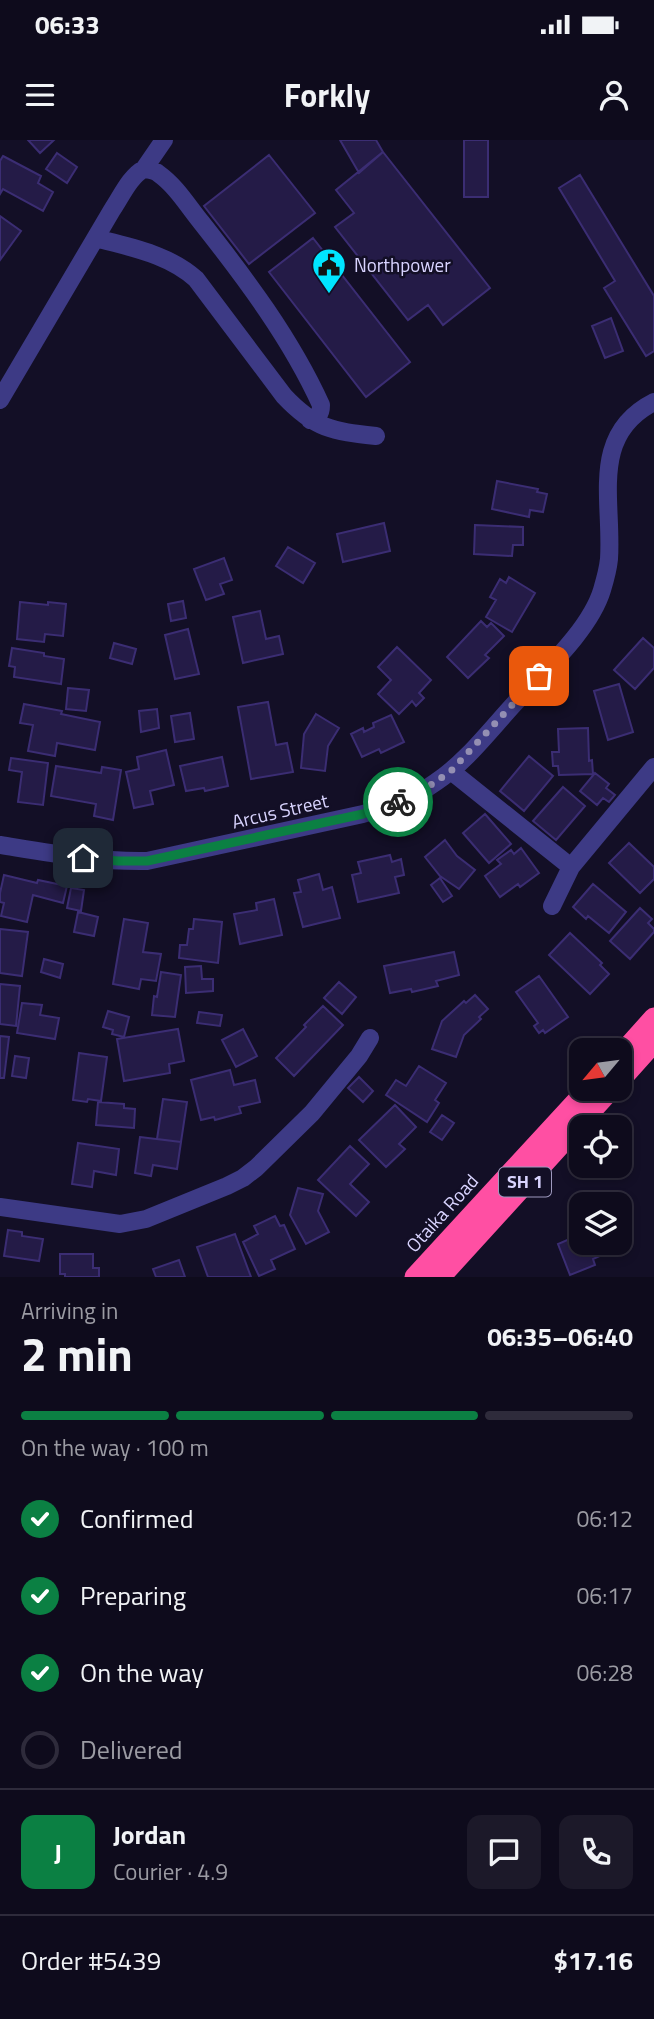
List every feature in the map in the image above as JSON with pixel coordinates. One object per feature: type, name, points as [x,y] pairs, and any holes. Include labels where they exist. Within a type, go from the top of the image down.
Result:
[{"type":"highway","points":[[632,1043],[654,1018]]},
{"type":"highway","points":[[632,1067],[654,1042]]},
{"type":"highway","name":"Otaika Road","points":[[415,1277],[577,1101]]},
{"type":"highway","name":"SH 1","points":[[440,1277],[600,1101]]},
{"type":"street","points":[[0,400],[131,181],[144,169],[164,140]]},
{"type":"street","points":[[144,169],[153,170],[169,182],[270,316],[296,357],[321,405],[321,412],[310,420]]},
{"type":"street","points":[[96,238],[148,252],[183,267],[197,279],[298,411],[310,420],[335,431],[376,436]]},
{"type":"street","name":"Arcus Street","points":[[0,845],[83,858],[147,861],[350,817],[390,806],[419,793],[451,771],[573,639],[595,608],[602,591],[608,561],[608,467],[615,439],[634,414],[654,401]]},
{"type":"street","points":[[552,906],[570,867],[654,767]]},
{"type":"street","points":[[451,771],[570,867]]},
{"type":"street","points":[[0,1207],[120,1224],[146,1219],[227,1186],[256,1168],[312,1113],[359,1056],[370,1038]]},
{"type":"building","points":[[28,140],[54,140],[40,153]]},
{"type":"building","points":[[340,140],[376,140],[383,152],[359,173]]},
{"type":"building","points":[[464,140],[488,140],[488,197],[464,197]]},
{"type":"building","points":[[383,152],[490,288],[443,325],[428,305],[408,320],[335,227],[354,213],[336,190]]},
{"type":"building","points":[[57,153],[77,167],[67,183],[46,169]]},
{"type":"building","points":[[269,155],[315,213],[249,264],[204,206]]},
{"type":"building","points":[[3,156],[41,176],[38,183],[53,192],[43,211],[3,189],[0,194],[0,161]]},
{"type":"building","points":[[580,175],[654,296],[654,351],[646,356],[604,288],[615,281],[559,188]]},
{"type":"building","points":[[0,216],[21,231],[0,260]]},
{"type":"building","points":[[313,238],[410,362],[366,397],[269,272]]},
{"type":"building","points":[[611,318],[623,351],[605,358],[592,326]]},
{"type":"building","points":[[497,481],[538,489],[537,492],[547,494],[543,512],[530,510],[529,517],[492,509]]},
{"type":"building","points":[[384,523],[390,551],[343,562],[337,534]]},
{"type":"building","points":[[475,525],[523,527],[523,545],[513,545],[512,556],[474,554]]},
{"type":"building","points":[[288,547],[315,563],[303,583],[276,566]]},
{"type":"building","points":[[224,558],[232,580],[220,584],[224,594],[206,600],[194,569]]},
{"type":"building","points":[[509,577],[535,593],[512,632],[486,617],[496,600],[490,597],[500,579],[506,583]]},
{"type":"building","points":[[183,601],[186,618],[171,621],[168,604]]},
{"type":"building","points":[[20,602],[66,604],[63,636],[45,634],[44,642],[17,639]]},
{"type":"building","points":[[260,611],[266,639],[279,636],[283,654],[243,663],[233,617]]},
{"type":"building","points":[[481,621],[487,627],[491,623],[504,636],[485,655],[489,658],[468,678],[447,657]]},
{"type":"building","points":[[188,629],[199,674],[175,679],[165,635]]},
{"type":"building","points":[[643,638],[654,648],[654,668],[635,689],[614,670]]},
{"type":"building","points":[[114,643],[136,649],[132,664],[110,658]]},
{"type":"building","points":[[397,647],[431,680],[419,693],[424,698],[416,706],[412,701],[399,714],[378,694],[391,680],[378,667]]},
{"type":"building","points":[[12,648],[64,659],[61,684],[14,677],[15,667],[9,666]]},
{"type":"building","points":[[619,684],[633,732],[608,740],[594,691]]},
{"type":"building","points":[[68,688],[89,690],[86,711],[66,709]]},
{"type":"building","points":[[268,702],[276,745],[287,743],[293,772],[251,779],[238,707]]},
{"type":"building","points":[[24,704],[100,722],[95,750],[57,743],[55,756],[28,751],[33,725],[20,723]]},
{"type":"building","points":[[157,709],[159,728],[141,732],[139,711]]},
{"type":"building","points":[[190,713],[194,739],[175,742],[171,716]]},
{"type":"building","points":[[316,714],[339,728],[328,746],[325,771],[301,768],[304,734]]},
{"type":"building","points":[[391,715],[404,742],[381,753],[379,749],[362,757],[351,734],[363,728],[364,732],[374,727],[373,723]]},
{"type":"building","points":[[588,728],[589,761],[592,760],[593,774],[559,775],[558,766],[553,766],[552,752],[559,752],[558,729]]},
{"type":"building","points":[[166,750],[174,785],[150,791],[153,804],[134,808],[126,772],[139,769],[137,757]]},
{"type":"building","points":[[529,756],[553,776],[524,811],[500,791]]},
{"type":"building","points":[[222,757],[228,786],[205,791],[204,788],[186,791],[180,766]]},
{"type":"building","points":[[11,758],[48,763],[43,805],[18,802],[22,772],[9,770]]},
{"type":"building","points":[[56,766],[101,773],[102,767],[121,770],[113,820],[94,816],[96,804],[51,796]]},
{"type":"building","points":[[595,773],[609,784],[606,788],[615,795],[609,802],[603,798],[597,805],[580,791]]},
{"type":"building","points":[[563,787],[585,806],[556,840],[533,821]]},
{"type":"building","points":[[485,814],[511,844],[489,863],[463,833]]},
{"type":"building","points":[[445,840],[457,856],[475,870],[459,889],[440,876],[425,857]]},
{"type":"building","points":[[629,843],[654,867],[654,879],[640,893],[609,863]]},
{"type":"building","points":[[521,848],[539,873],[500,897],[485,876],[501,864],[497,860],[511,850],[514,854]]},
{"type":"building","points":[[390,855],[392,862],[401,859],[404,875],[395,877],[399,893],[358,902],[352,875],[361,873],[358,862]]},
{"type":"building","points":[[319,874],[323,890],[332,887],[340,918],[303,927],[294,893],[301,892],[298,880]]},
{"type":"building","points":[[4,875],[37,883],[38,880],[67,886],[63,903],[33,895],[27,922],[1,916],[4,903],[0,902],[0,893]]},
{"type":"building","points":[[440,878],[452,896],[443,902],[431,885]]},
{"type":"building","points":[[593,884],[626,912],[609,933],[588,916],[586,919],[573,907]]},
{"type":"building","points":[[71,888],[84,890],[81,911],[67,908]]},
{"type":"building","points":[[274,899],[282,935],[240,944],[234,914],[257,910],[256,903]]},
{"type":"building","points":[[640,908],[652,919],[648,923],[654,932],[630,959],[610,941]]},
{"type":"building","points":[[78,912],[98,917],[94,936],[74,932]]},
{"type":"building","points":[[124,919],[148,923],[143,952],[161,954],[156,981],[141,979],[139,989],[113,984]]},
{"type":"building","points":[[194,919],[222,922],[218,963],[179,958],[180,945],[187,945],[189,929],[193,929]]},
{"type":"building","points":[[0,929],[28,932],[22,976],[0,973]]},
{"type":"building","points":[[570,933],[602,963],[600,965],[609,974],[590,994],[549,955]]},
{"type":"building","points":[[454,952],[459,975],[436,981],[438,986],[412,992],[411,989],[390,993],[384,966]]},
{"type":"building","points":[[44,959],[63,964],[60,978],[41,972]]},
{"type":"building","points":[[201,966],[202,979],[213,979],[213,991],[186,993],[185,967]]},
{"type":"building","points":[[161,972],[181,975],[175,1017],[152,1015]]},
{"type":"building","points":[[539,976],[568,1017],[545,1033],[543,1030],[539,1033],[534,1026],[538,1023],[516,992]]},
{"type":"building","points":[[339,982],[356,997],[342,1014],[324,998]]},
{"type":"building","points":[[0,984],[20,986],[16,1026],[0,1024]]},
{"type":"building","points":[[475,995],[488,1009],[464,1035],[456,1057],[432,1049],[442,1021]]},
{"type":"building","points":[[22,1003],[42,1005],[40,1015],[59,1018],[55,1039],[17,1033]]},
{"type":"building","points":[[323,1006],[343,1025],[294,1076],[276,1058]]},
{"type":"building","points":[[108,1011],[129,1017],[124,1037],[112,1034],[113,1030],[103,1027]]},
{"type":"building","points":[[199,1012],[222,1015],[220,1026],[197,1023]]},
{"type":"building","points":[[178,1029],[184,1061],[169,1064],[170,1073],[124,1081],[117,1039]]},
{"type":"building","points":[[243,1029],[257,1056],[236,1067],[222,1040]]},
{"type":"building","points":[[0,1036],[9,1037],[4,1078],[0,1078]]},
{"type":"building","points":[[79,1053],[107,1057],[101,1101],[73,1100]]},
{"type":"building","points":[[15,1056],[29,1058],[26,1078],[12,1076]]},
{"type":"building","points":[[419,1066],[446,1083],[435,1100],[439,1103],[427,1122],[386,1095],[396,1080],[406,1086]]},
{"type":"building","points":[[230,1070],[234,1085],[255,1080],[260,1102],[239,1107],[241,1113],[215,1120],[214,1117],[201,1120],[191,1080]]},
{"type":"building","points":[[359,1077],[373,1091],[363,1102],[348,1088]]},
{"type":"building","points":[[163,1099],[187,1102],[181,1142],[157,1139]]},
{"type":"building","points":[[98,1102],[124,1104],[124,1108],[135,1109],[134,1128],[96,1125]]},
{"type":"building","points":[[395,1105],[416,1127],[399,1144],[405,1149],[386,1167],[359,1140]]},
{"type":"building","points":[[442,1115],[454,1123],[442,1140],[430,1132]]},
{"type":"building","points":[[140,1137],[181,1142],[177,1169],[153,1165],[151,1176],[135,1173]]},
{"type":"building","points":[[78,1143],[119,1149],[116,1175],[94,1171],[92,1187],[72,1184]]},
{"type":"building","points":[[350,1146],[369,1164],[350,1184],[369,1202],[356,1216],[318,1180]]},
{"type":"building","points":[[298,1188],[323,1194],[318,1211],[329,1232],[306,1244],[290,1215]]},
{"type":"building","points":[[275,1216],[280,1226],[284,1225],[295,1249],[271,1260],[275,1269],[259,1276],[243,1242],[258,1234],[254,1226]]},
{"type":"building","points":[[8,1230],[22,1232],[22,1236],[43,1239],[39,1261],[4,1256]]},
{"type":"building","points":[[235,1234],[251,1277],[208,1277],[197,1247]]},
{"type":"building","points":[[569,1239],[569,1255],[602,1255],[593,1259],[595,1265],[570,1275],[558,1244]]},
{"type":"building","points":[[60,1254],[93,1254],[93,1268],[99,1268],[99,1277],[65,1277],[65,1274],[60,1274]]},
{"type":"building","points":[[179,1260],[185,1277],[156,1277],[153,1269]]},
{"type":"way so far","points":[[398,802],[419,793],[451,771],[539,676]]},
{"type":"place","name":"Northpower","points":[[329,295]]},
{"type":"route","points":[[83,858],[147,861],[363,814],[398,802]]}]
